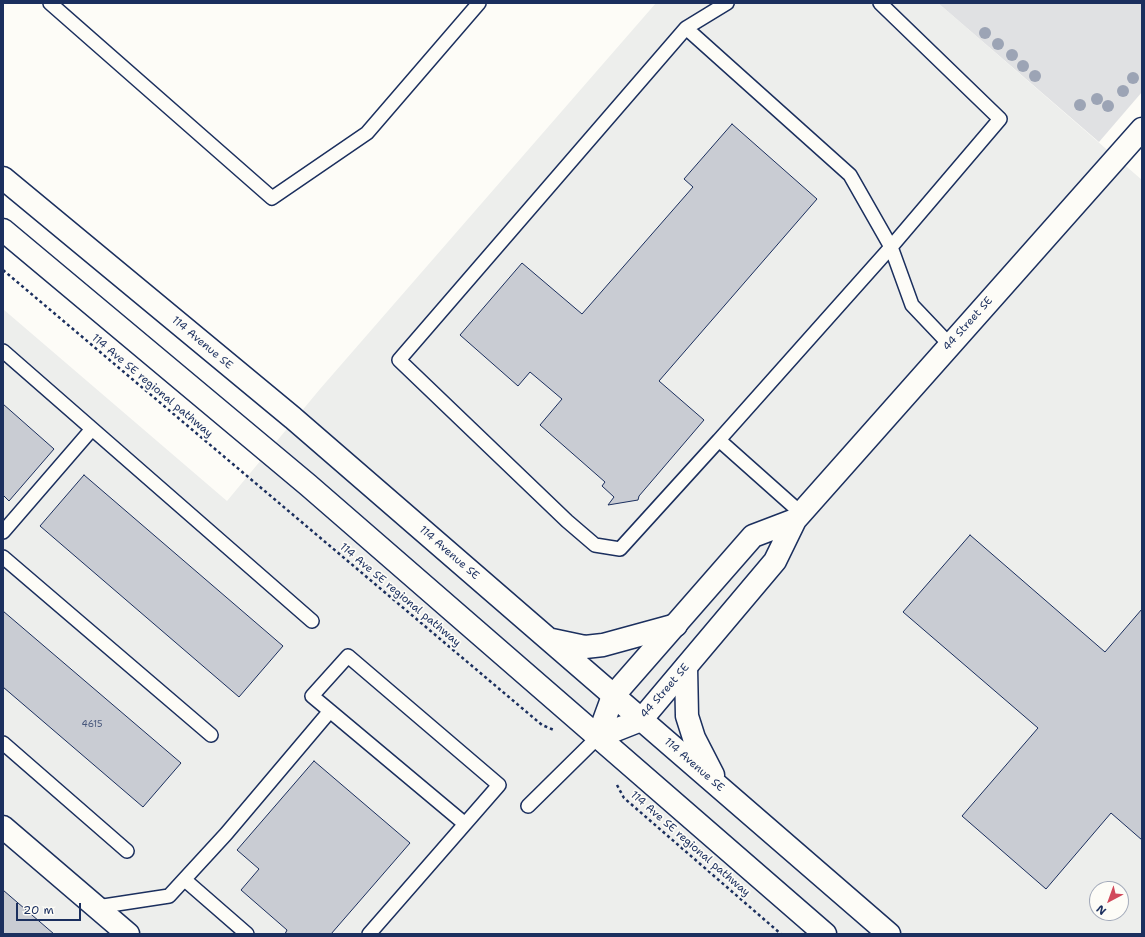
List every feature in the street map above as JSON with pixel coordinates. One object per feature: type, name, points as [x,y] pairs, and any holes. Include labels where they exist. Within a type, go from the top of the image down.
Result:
[{"type":"main road","name":"44 Street SE","points":[[598,737],[641,720],[775,561],[798,516],[1142,129]]},
{"type":"main road","name":"114 Avenue SE","points":[[3,178],[293,418],[889,934]]},
{"type":"main road","points":[[3,230],[308,485],[824,934]]},
{"type":"main road","name":"44 Street SE","points":[[598,737],[613,696],[754,536],[798,516]]},
{"type":"main road","points":[[550,640],[585,648],[622,641],[676,625]]},
{"type":"main road","points":[[686,667],[687,716],[694,738],[718,785]]},
{"type":"main road","points":[[3,827],[127,934]]},
{"type":"lane","points":[[50,3],[272,198],[367,133],[479,3]]},
{"type":"lane","points":[[727,3],[686,28],[399,360],[595,545],[620,549],[890,247],[1000,119],[880,3]]},
{"type":"lane","points":[[686,28],[850,175],[890,247],[912,305],[950,345]]},
{"type":"lane","points":[[3,352],[312,621]]},
{"type":"lane","points":[[3,532],[92,429]]},
{"type":"lane","points":[[718,440],[798,516]]},
{"type":"lane","points":[[3,557],[210,735]]},
{"type":"lane","points":[[368,934],[465,824],[499,785],[348,656],[312,696],[465,824]]},
{"type":"lane","points":[[97,907],[169,896],[185,880],[330,711]]},
{"type":"lane","points":[[528,806],[598,737]]},
{"type":"lane","points":[[3,743],[127,851]]},
{"type":"lane","points":[[185,880],[247,934]]},
{"type":"path","name":"114 Ave SE regional pathway","points":[[3,270],[542,725],[557,731]]},
{"type":"path","name":"114 Ave SE regional pathway","points":[[613,781],[618,786],[624,798],[781,934]]},
{"type":"shaded area","points":[[656,3],[938,3],[1142,180],[1142,934],[3,934],[3,309],[227,501],[320,389]]},
{"type":"shaded area","points":[[938,3],[1142,3],[1142,92],[1099,142]]},
{"type":"building","points":[[732,124],[817,199],[659,381],[704,420],[639,496],[638,500],[608,505],[614,497],[602,486],[605,482],[540,425],[562,399],[530,372],[518,386],[460,335],[522,263],[582,314],[693,187],[684,179]]},
{"type":"building","points":[[3,404],[54,449],[9,501],[3,495]]},
{"type":"building","points":[[84,475],[283,646],[239,697],[40,526]]},
{"type":"building","points":[[970,535],[1105,652],[1142,609],[1142,840],[1111,813],[1046,889],[962,816],[1038,728],[903,612]]},
{"type":"building","points":[[3,611],[181,763],[143,807],[3,687]]},
{"type":"building","points":[[314,761],[410,843],[331,934],[285,934],[287,930],[241,890],[259,869],[237,850]]},
{"type":"building","points":[[3,890],[54,934],[3,934]]}]
